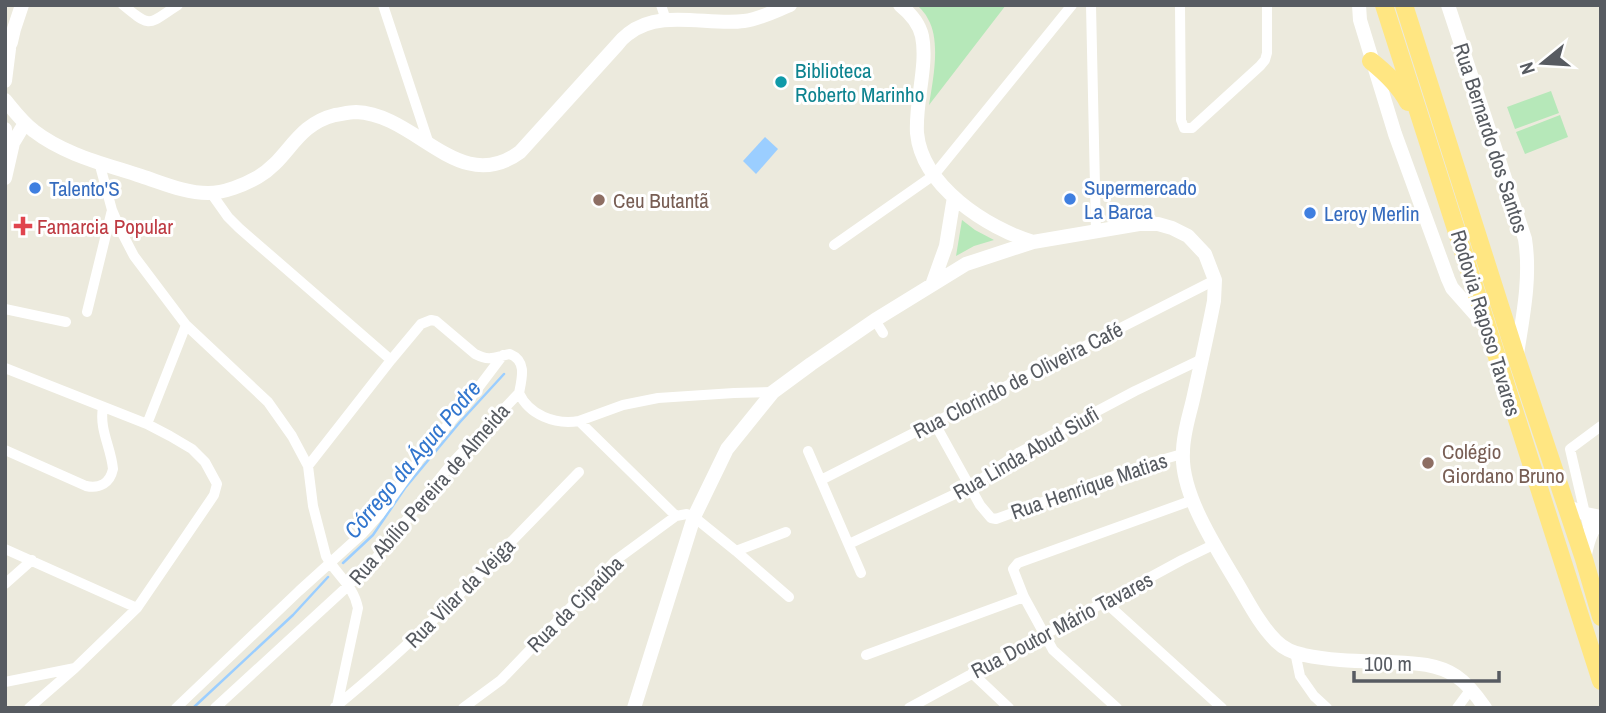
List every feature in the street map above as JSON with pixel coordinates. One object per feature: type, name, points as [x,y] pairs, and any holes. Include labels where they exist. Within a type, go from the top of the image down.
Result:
[{"type":"highway","name":"Rodovia Raposo Tavares","points":[[1384,5],[1601,681]]},
{"type":"highway","name":"Rodovia Raposo Tavares","points":[[1404,5],[1601,617]]},
{"type":"highway","points":[[1371,61],[1401,89],[1430,146]]},
{"type":"main road","points":[[5,81],[8,43],[22,5]]},
{"type":"main road","points":[[5,100],[24,123],[64,150],[184,190],[211,193],[248,183],[274,165],[311,125],[324,118],[355,111],[401,125],[458,161],[486,167],[512,159],[520,152],[629,33],[640,26],[666,20],[742,22],[790,5]]},
{"type":"main road","points":[[900,5],[915,21],[922,36],[917,134],[923,156],[943,187],[979,217],[1013,235],[1034,242]]},
{"type":"main road","points":[[1359,5],[1360,20],[1371,61],[1448,279],[1452,288],[1487,328]]},
{"type":"main road","name":"Rua Bernardo dos Santos","points":[[1448,5],[1525,239],[1527,279],[1516,356]]},
{"type":"main road","points":[[5,178],[13,143],[24,123]]},
{"type":"main road","points":[[5,129],[8,163]]},
{"type":"main road","points":[[932,285],[946,246],[954,197]]},
{"type":"main road","points":[[634,708],[694,517],[727,449],[773,392],[811,364],[879,327],[932,285],[966,264],[1034,242],[1158,224],[1188,236],[1205,254],[1215,280],[1214,301],[1182,454],[1192,500],[1257,618],[1286,650],[1306,656],[1434,666],[1457,677],[1471,689],[1485,708]]},
{"type":"main road","points":[[942,257],[952,273]]},
{"type":"main road","points":[[1566,506],[1601,518],[1590,535],[1584,559]]},
{"type":"street","points":[[124,5],[147,22],[178,5]]},
{"type":"street","points":[[383,5],[429,145]]},
{"type":"street","points":[[661,5],[666,20]]},
{"type":"street","points":[[834,245],[934,175],[1072,5]]},
{"type":"street","points":[[1091,5],[1096,232]]},
{"type":"street","points":[[1180,5],[1181,120],[1184,128],[1192,128],[1265,60],[1267,5]]},
{"type":"street","points":[[99,162],[112,210],[134,256],[186,325],[268,402],[292,436],[308,466],[316,519],[326,556],[349,585],[358,608],[336,707]]},
{"type":"street","points":[[211,193],[239,228],[391,360]]},
{"type":"street","points":[[87,312],[112,210]]},
{"type":"street","name":"Rua Clorindo de Oliveira Café","points":[[821,480],[1215,280]]},
{"type":"street","points":[[5,309],[66,322]]},
{"type":"street","points":[[308,466],[391,360],[421,324],[428,320],[436,321],[483,358],[514,355],[520,362],[522,376],[519,393],[526,405],[544,418],[562,422],[579,421],[623,405],[658,398],[773,392]]},
{"type":"street","points":[[148,424],[186,325]]},
{"type":"street","name":"Rua Abílio Pereira de Almeida","points":[[176,708],[352,544],[379,515],[424,453],[503,355]]},
{"type":"street","name":"Rua Linda Abud Siufi","points":[[849,544],[970,487],[1018,453],[1202,359]]},
{"type":"street","points":[[5,368],[148,424],[192,449],[208,467],[217,487],[137,608],[29,708]]},
{"type":"street","name":"Rua Abílio Pereira de Almeida","points":[[215,708],[376,558],[452,463],[519,393]]},
{"type":"street","points":[[5,450],[86,486],[99,487],[108,481],[113,469],[102,428],[103,407]]},
{"type":"street","points":[[579,421],[676,516],[683,514],[694,517],[789,597]]},
{"type":"street","points":[[934,424],[970,487]]},
{"type":"street","points":[[1590,535],[1570,449],[1601,426]]},
{"type":"street","points":[[808,451],[861,573]]},
{"type":"street","name":"Rua Henrique Matias","points":[[970,487],[987,514],[996,519],[1147,464],[1182,454]]},
{"type":"street","name":"Rua Vilar da Veiga","points":[[336,707],[385,666],[454,601],[579,472]]},
{"type":"street","points":[[1117,708],[1059,656],[1044,635],[1013,569],[1018,563],[1192,500]]},
{"type":"street","name":"Rua da Cipaúba","points":[[463,708],[501,680],[616,560],[676,516]]},
{"type":"street","points":[[736,551],[786,531]]},
{"type":"street","name":"Rua Doutor Mário Tavares","points":[[909,708],[1215,544]]},
{"type":"street","points":[[5,549],[137,608]]},
{"type":"street","points":[[5,584],[32,560]]},
{"type":"street","points":[[866,655],[1024,597]]},
{"type":"street","points":[[1105,602],[1222,708]]},
{"type":"street","points":[[1295,653],[1300,676],[1314,696],[1327,708]]},
{"type":"street","points":[[5,682],[75,668]]},
{"type":"street","points":[[972,673],[1009,708]]},
{"type":"street","points":[[1457,708],[1471,689]]},
{"type":"green space","points":[[917,5],[1006,5],[929,105],[935,61],[934,38],[927,17]]},
{"type":"green space","points":[[1551,91],[1559,113],[1515,129],[1507,107]]},
{"type":"green space","points":[[1560,115],[1568,137],[1525,154],[1516,132]]},
{"type":"green space","points":[[962,220],[994,240],[974,246],[956,256]]},
{"type":"water","points":[[765,137],[778,149],[756,174],[743,161]]},
{"type":"waterway","name":"Córrego da Água Podre","points":[[343,563],[373,535],[405,488],[504,374]]},
{"type":"waterway","name":"Córrego da Água Podre","points":[[193,708],[293,615],[328,577]]},
{"type":"place","name":"Biblioteca Roberto Marinho","points":[[781,82]]},
{"type":"place","name":"Talento'S","points":[[35,188]]},
{"type":"place","name":"Supermercado La Barca","points":[[1070,199]]},
{"type":"place","name":"Ceu Butantã","points":[[599,200]]},
{"type":"place","name":"Leroy Merlin","points":[[1310,213]]},
{"type":"place","name":"Famarcia Popular","points":[[23,226]]},
{"type":"place","name":"Colégio Giordano Bruno","points":[[1428,463]]}]
